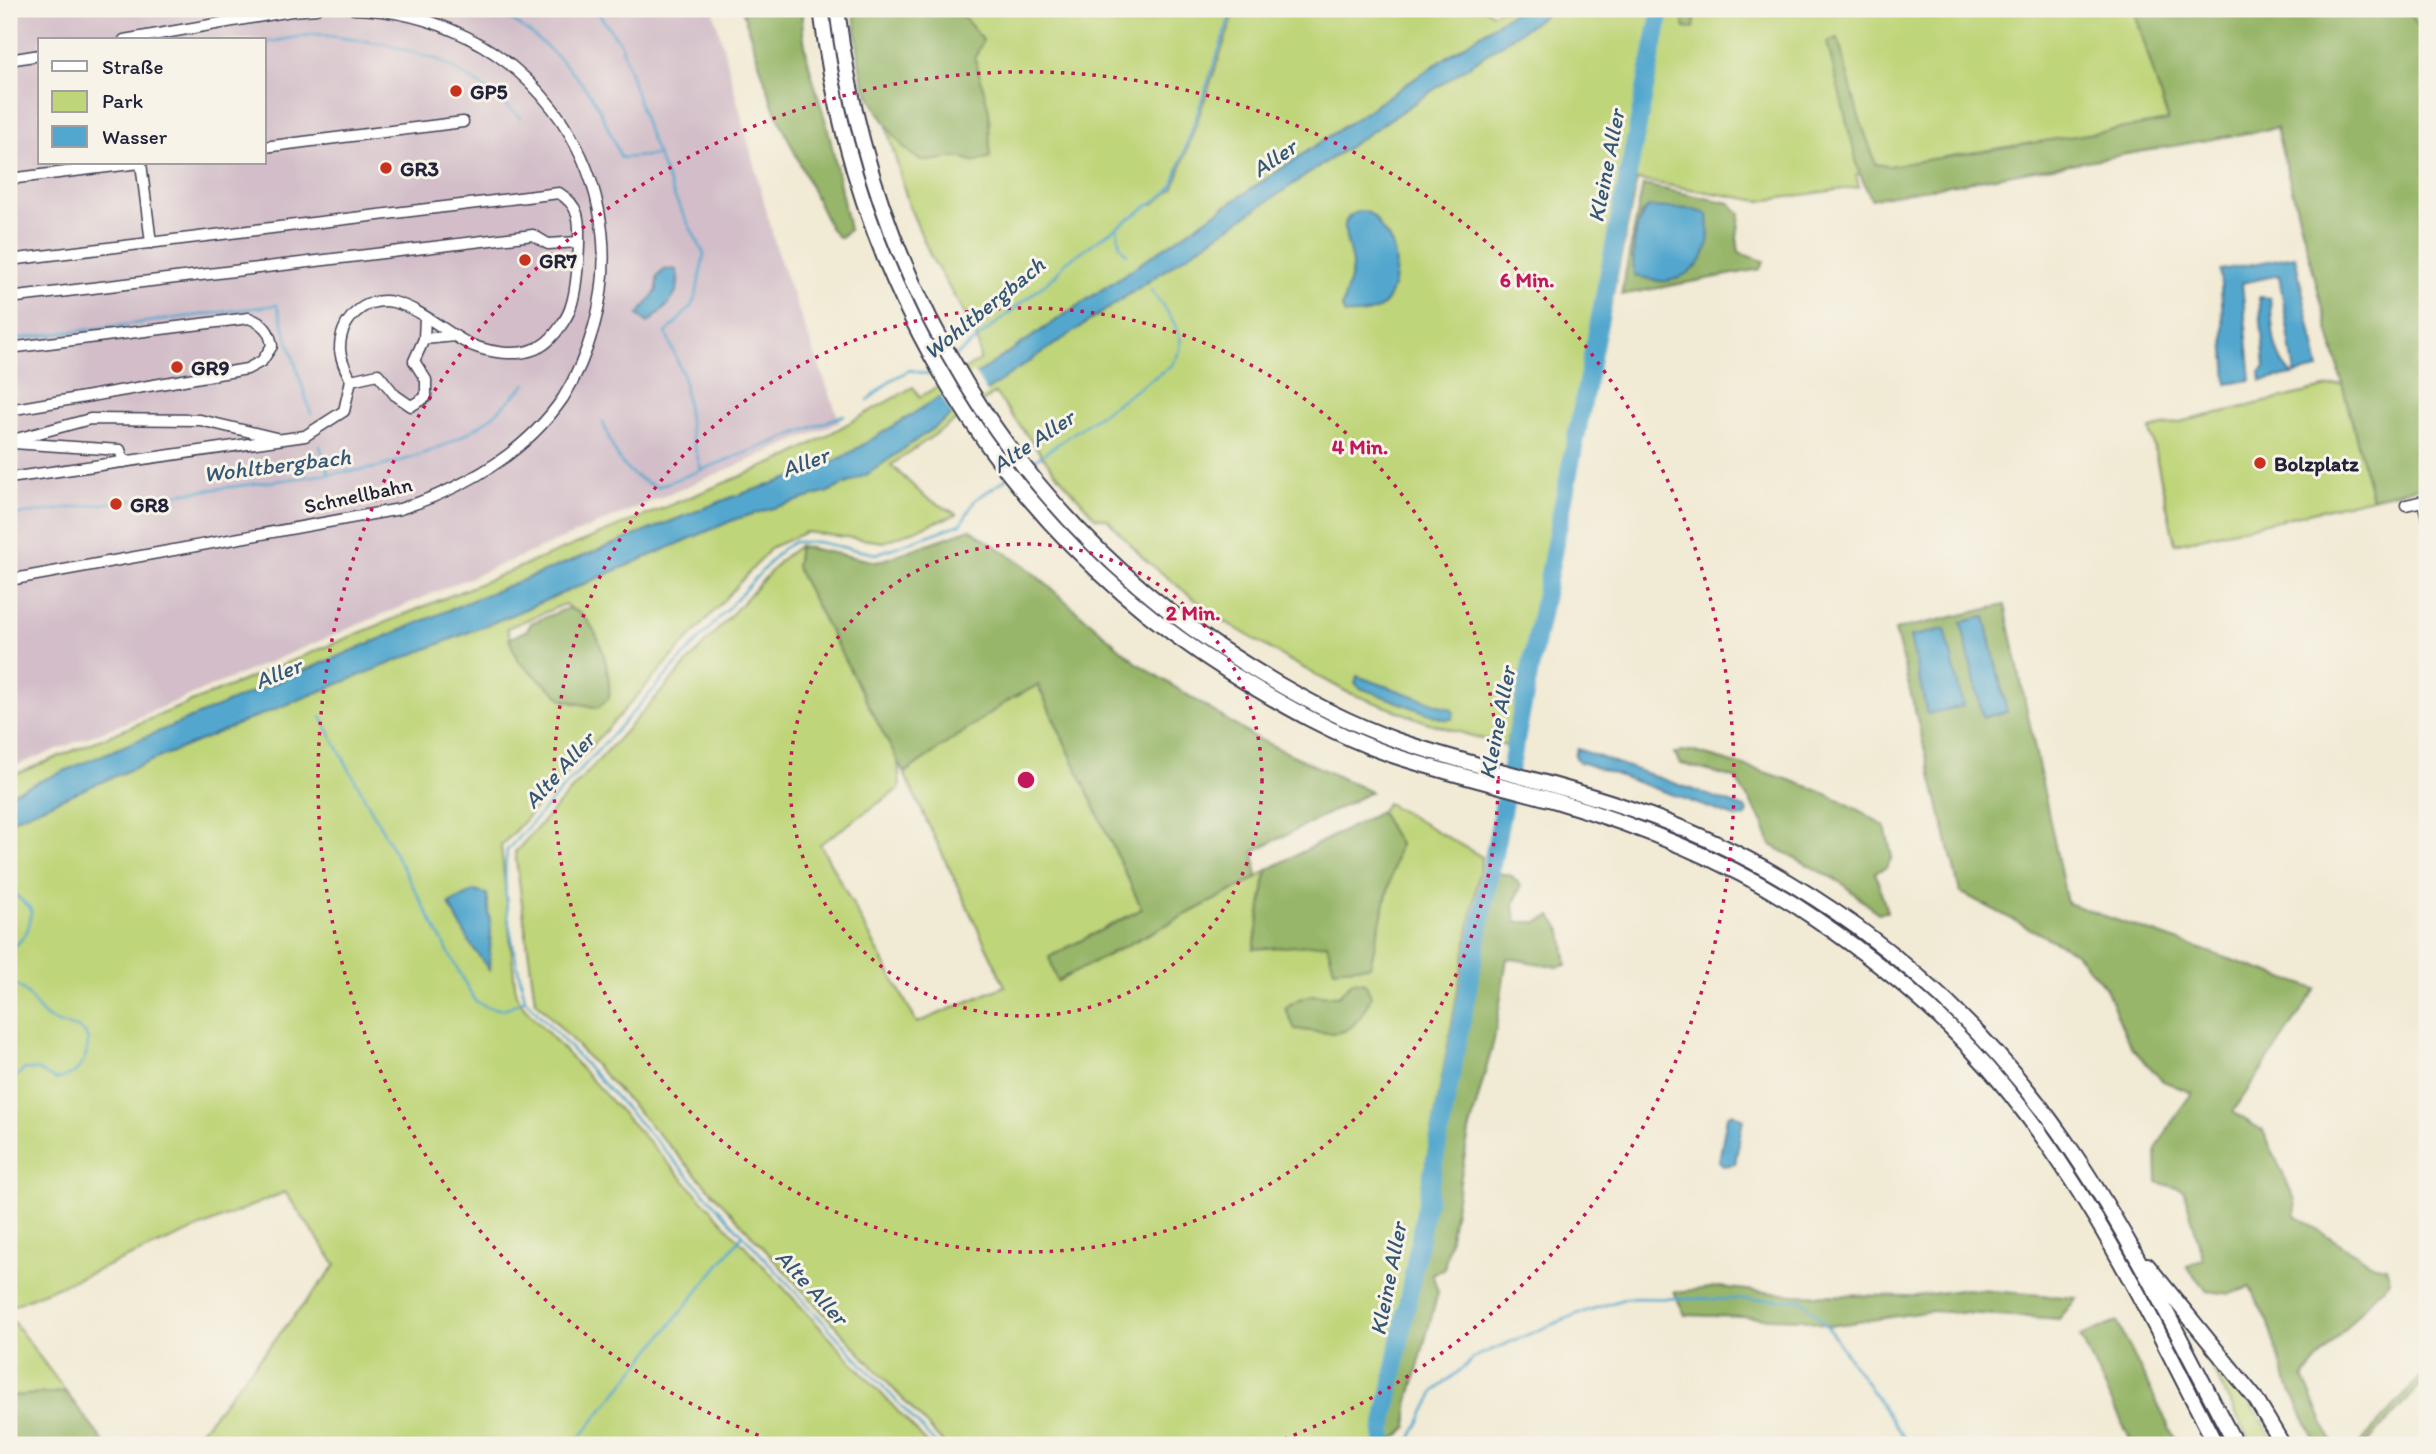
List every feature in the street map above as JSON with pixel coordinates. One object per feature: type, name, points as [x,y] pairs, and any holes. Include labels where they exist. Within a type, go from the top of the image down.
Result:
[{"type":"highway","points":[[821,9],[849,157],[894,284],[928,350],[967,415],[1045,516],[1083,556],[1143,611],[1193,649],[1277,702],[1335,731],[1391,755],[1462,767],[1560,795],[1634,809],[1714,843],[1766,870],[1824,905],[1883,947],[1958,1013],[2024,1085],[2066,1141],[2124,1236],[2236,1445]]},
{"type":"highway","points":[[837,9],[860,137],[882,211],[909,278],[942,341],[1015,456],[1094,545],[1152,598],[1201,636],[1282,687],[1341,717],[1462,767]]},
{"type":"highway","points":[[1560,795],[1675,843],[1769,890],[1814,917],[1875,962],[1975,1052],[2011,1096],[2087,1204],[2216,1445]]},
{"type":"highway","points":[[2124,1236],[2255,1398],[2283,1445]]},
{"type":"street","points":[[136,38],[316,9]]},
{"type":"street","name":"Schnellbahn","points":[[9,580],[400,509],[434,498],[467,483],[499,463],[529,437],[564,397],[582,363],[591,337],[601,303],[605,267],[602,225],[595,189],[580,150],[547,100],[524,77],[474,40],[438,23],[405,15],[354,9]]},
{"type":"street","points":[[9,60],[38,55]]},
{"type":"street","points":[[266,147],[463,122]]},
{"type":"street","points":[[9,179],[132,164]]},
{"type":"street","points":[[140,164],[151,243]]},
{"type":"street","points":[[9,260],[559,193],[567,198],[577,215],[578,256],[571,307],[551,339],[531,350],[505,354],[470,346],[425,317],[390,302],[364,306],[350,317],[343,330],[340,348],[342,363],[351,380],[344,411],[305,436],[9,478]]},
{"type":"street","points":[[9,298],[533,235],[548,244],[578,242]]},
{"type":"street","points":[[351,380],[378,374],[395,395],[411,406],[426,397],[426,380],[414,361],[424,339],[425,317]]},
{"type":"street","points":[[9,348],[249,318],[260,323],[270,333],[272,346],[262,361],[247,369],[9,410]]},
{"type":"street","points":[[424,339],[455,336]]},
{"type":"street","points":[[9,442],[90,419],[200,420],[283,439]]},
{"type":"street","points":[[9,442],[120,450],[124,462]]},
{"type":"street","points":[[2406,505],[2425,501],[2427,518]]},
{"type":"shaded area","points":[[9,9],[713,9],[778,255],[840,422],[122,724],[9,768]]},
{"type":"green space","points":[[742,9],[802,9],[807,55],[828,130],[849,230],[839,238],[830,228],[773,106]]},
{"type":"green space","points":[[852,9],[957,9],[983,40],[975,58],[989,110],[990,157],[977,161],[954,157],[926,161],[914,156],[904,147],[885,122],[864,83]]},
{"type":"green space","points":[[875,9],[1233,9],[1173,185],[1152,205],[1174,188],[1236,9],[1484,9],[1493,13],[1500,9],[2162,9],[2173,125],[1856,175],[1859,187],[1760,201],[1637,180],[1525,713],[1514,709],[1506,746],[1429,723],[1347,692],[1214,615],[1142,557],[1107,519],[1095,517],[1051,467],[995,393],[891,465],[925,497],[957,514],[884,542],[806,532],[772,547],[501,846],[516,994],[524,1007],[929,1445],[189,1445],[336,1265],[285,1192],[9,1307],[9,777],[790,456],[913,387],[920,397],[980,360],[973,328],[931,257],[909,206],[887,128],[887,54]],"holes":[[[565,604],[582,615],[596,634],[607,666],[609,698],[578,704],[564,700],[518,661],[507,628]]]},
{"type":"green space","points":[[1685,9],[1696,9],[1694,29],[1685,28]]},
{"type":"green space","points":[[2134,9],[2407,9],[2427,41],[2427,485],[2372,498],[2276,128],[1871,199],[1859,172],[1827,42],[1838,38],[1858,114],[1876,164],[1889,166],[2168,121]]},
{"type":"green space","points":[[2399,9],[2427,9],[2427,54]]},
{"type":"green space","points":[[1643,185],[1730,203],[1740,214],[1737,238],[1739,253],[1764,261],[1760,269],[1621,295]],"holes":[[[1648,208],[1659,209],[1697,267],[1676,279],[1632,259],[1641,214]]]},
{"type":"green space","name":"Bolzplatz","points":[[2342,384],[2372,498],[2175,544],[2150,429]]},
{"type":"green space","points":[[970,529],[1024,565],[1137,663],[1254,737],[1371,792],[1254,851],[1257,878],[1057,981],[1049,957],[1142,909],[1038,685],[1012,698],[904,773],[796,567],[799,546],[877,562]]},
{"type":"green space","points":[[799,546],[796,567],[898,760],[900,788],[820,844],[917,1023],[1005,986],[904,773],[1012,698],[1038,685],[1142,909],[1049,957],[1058,981],[1257,878],[1267,870],[1254,948],[1399,845],[1380,812],[1387,803],[1482,857],[1375,1444],[1377,1445],[945,1445],[535,1000],[515,852],[783,558]]},
{"type":"green space","points":[[2005,605],[2067,903],[2316,989],[2233,1112],[2263,1131],[2295,1200],[2296,1216],[2374,1265],[2386,1267],[2390,1281],[2376,1293],[2303,1377],[2333,1445],[2317,1445],[2286,1380],[2268,1323],[2250,1287],[2230,1294],[2207,1291],[2187,1267],[2203,1259],[2184,1190],[2157,1182],[2156,1149],[2192,1093],[2163,1081],[2130,1046],[2106,988],[2075,952],[1960,892],[1895,630]],"holes":[[[1985,617],[2007,712],[1983,717],[1961,622]]]},
{"type":"green space","points":[[568,608],[576,611],[589,623],[604,655],[609,698],[598,708],[564,700],[518,661],[509,639],[527,630],[531,623]]},
{"type":"green space","points":[[1691,751],[1816,790],[1840,800],[1885,827],[1892,857],[1887,867],[1875,872],[1887,912],[1878,913],[1840,882],[1771,845],[1763,822],[1735,778],[1681,764],[1674,753]]},
{"type":"green space","points":[[1380,812],[1399,844],[1370,966],[1334,969],[1327,944],[1254,949],[1267,870]]},
{"type":"green space","points":[[1495,872],[1512,876],[1521,886],[1514,904],[1516,922],[1538,922],[1551,916],[1562,932],[1567,965],[1557,967],[1507,958],[1494,1040],[1469,1132],[1444,1270],[1432,1273],[1438,1292],[1408,1405],[1408,1428],[1387,1445]]},
{"type":"green space","points":[[1353,981],[1365,983],[1371,996],[1364,1011],[1350,1028],[1332,1033],[1295,1029],[1285,1008],[1310,996],[1338,996]]},
{"type":"green space","points":[[1719,1287],[1794,1295],[1917,1296],[1966,1289],[2077,1298],[2059,1319],[1932,1311],[1830,1326],[1802,1319],[1685,1315],[1674,1292]]},
{"type":"green space","points":[[9,1316],[66,1392],[9,1396]]},
{"type":"green space","points":[[2117,1322],[2178,1445],[2133,1445],[2080,1336]]},
{"type":"green space","points":[[2190,1326],[2245,1394],[2277,1445],[2252,1445]]},
{"type":"green space","points":[[2427,1371],[2427,1379],[2365,1445],[2358,1445]]},
{"type":"green space","points":[[66,1392],[106,1445],[9,1445],[9,1396]]},
{"type":"water","points":[[1518,9],[1554,9],[1012,373],[868,474],[828,492],[736,519],[502,619],[253,718],[9,821],[9,794],[480,597],[732,497],[815,470],[843,457],[975,375]]},
{"type":"water","points":[[1648,207],[1691,209],[1708,214],[1709,232],[1705,254],[1688,273],[1665,281],[1634,275],[1636,230]]},
{"type":"water","points":[[1364,211],[1371,214],[1388,236],[1395,255],[1394,283],[1387,300],[1378,309],[1345,314],[1342,309],[1352,265],[1345,225],[1348,218]]},
{"type":"water","points":[[2295,256],[2319,369],[2295,374],[2279,275],[2242,283],[2251,380],[2227,384],[2220,270]]},
{"type":"water","points":[[664,270],[676,270],[678,286],[666,307],[648,323],[638,315],[657,290],[657,277]]},
{"type":"water","points":[[2259,297],[2270,298],[2277,350],[2286,368],[2293,375],[2261,381],[2260,372],[2265,367]]},
{"type":"water","points":[[1985,617],[2007,712],[1983,717],[1961,622]]},
{"type":"water","points":[[1945,629],[1963,706],[1927,714],[1910,637]]},
{"type":"water","points":[[1357,676],[1451,709],[1454,713],[1452,719],[1443,719],[1360,688],[1355,683]]},
{"type":"water","points":[[1577,749],[1745,808],[1748,812],[1745,817],[1737,818],[1579,762],[1575,756]]},
{"type":"water","points":[[474,891],[487,894],[491,931],[489,970],[470,943],[449,904]]},
{"type":"water","points":[[1732,1113],[1743,1119],[1735,1164],[1723,1166],[1719,1161],[1727,1116]]},
{"type":"pier","points":[[974,372],[988,394],[954,417],[940,394]]},
{"type":"waterway","points":[[157,16],[181,9]]},
{"type":"waterway","points":[[489,9],[532,34],[580,81],[595,101],[621,158],[658,155]]},
{"type":"waterway","points":[[595,9],[621,44],[648,132],[674,196],[704,254],[696,296],[690,308],[666,333],[683,375],[691,435],[701,469]]},
{"type":"waterway","name":"Alte Aller","points":[[1127,254],[1120,246],[1117,227],[1168,192],[1173,185],[1233,9]]},
{"type":"waterway","name":"Kleine Aller","points":[[1387,1445],[1382,1434],[1661,9]]},
{"type":"waterway","points":[[266,43],[315,34],[385,44],[439,60],[482,86],[521,118]]},
{"type":"waterway","name":"Wohltbergbach","points":[[957,355],[1056,275],[1066,262],[1117,227]]},
{"type":"waterway","name":"Alte Aller","points":[[1029,464],[1172,365],[1180,350],[1179,334],[1151,290]]},
{"type":"waterway","points":[[9,340],[277,305],[311,414]]},
{"type":"waterway","name":"Wohltbergbach","points":[[868,400],[891,380],[910,370],[927,374],[933,370]]},
{"type":"waterway","name":"Wohltbergbach","points":[[9,516],[375,468],[450,443],[490,418],[526,384]]},
{"type":"waterway","name":"Wohltbergbach","points":[[603,422],[621,462],[635,476],[657,487],[844,415]]},
{"type":"waterway","points":[[320,446],[329,474]]},
{"type":"waterway","name":"Alte Aller","points":[[937,1445],[525,999],[509,925],[505,869],[507,850],[782,549],[794,542],[817,542],[876,554],[961,524],[975,500],[1006,479]]},
{"type":"waterway","points":[[321,717],[475,1001],[500,1009],[525,999]]},
{"type":"waterway","points":[[9,889],[31,909],[26,932],[20,941],[9,949]]},
{"type":"waterway","points":[[9,983],[26,992],[48,1018],[84,1032],[88,1043],[83,1062],[74,1072],[56,1080],[39,1070],[25,1069],[14,1078],[9,1091]]},
{"type":"waterway","points":[[574,1445],[743,1235]]},
{"type":"waterway","points":[[1408,1445],[1435,1391],[1477,1356],[1577,1314],[1627,1298],[1803,1300],[1829,1329],[1909,1445]]},
{"type":"place","name":"GP5","points":[[456,91]]},
{"type":"place","name":"GR3","points":[[386,168]]},
{"type":"place","name":"GR7","points":[[525,260]]},
{"type":"place","name":"GR9","points":[[177,367]]},
{"type":"place","name":"Bolzplatz","points":[[2260,463]]},
{"type":"place","name":"GR8","points":[[116,504]]},
{"type":"water label","name":"Aller","points":[[1274,158]]},
{"type":"water label","name":"Aller","points":[[805,462]]},
{"type":"water label","name":"Aller","points":[[278,673]]}]
